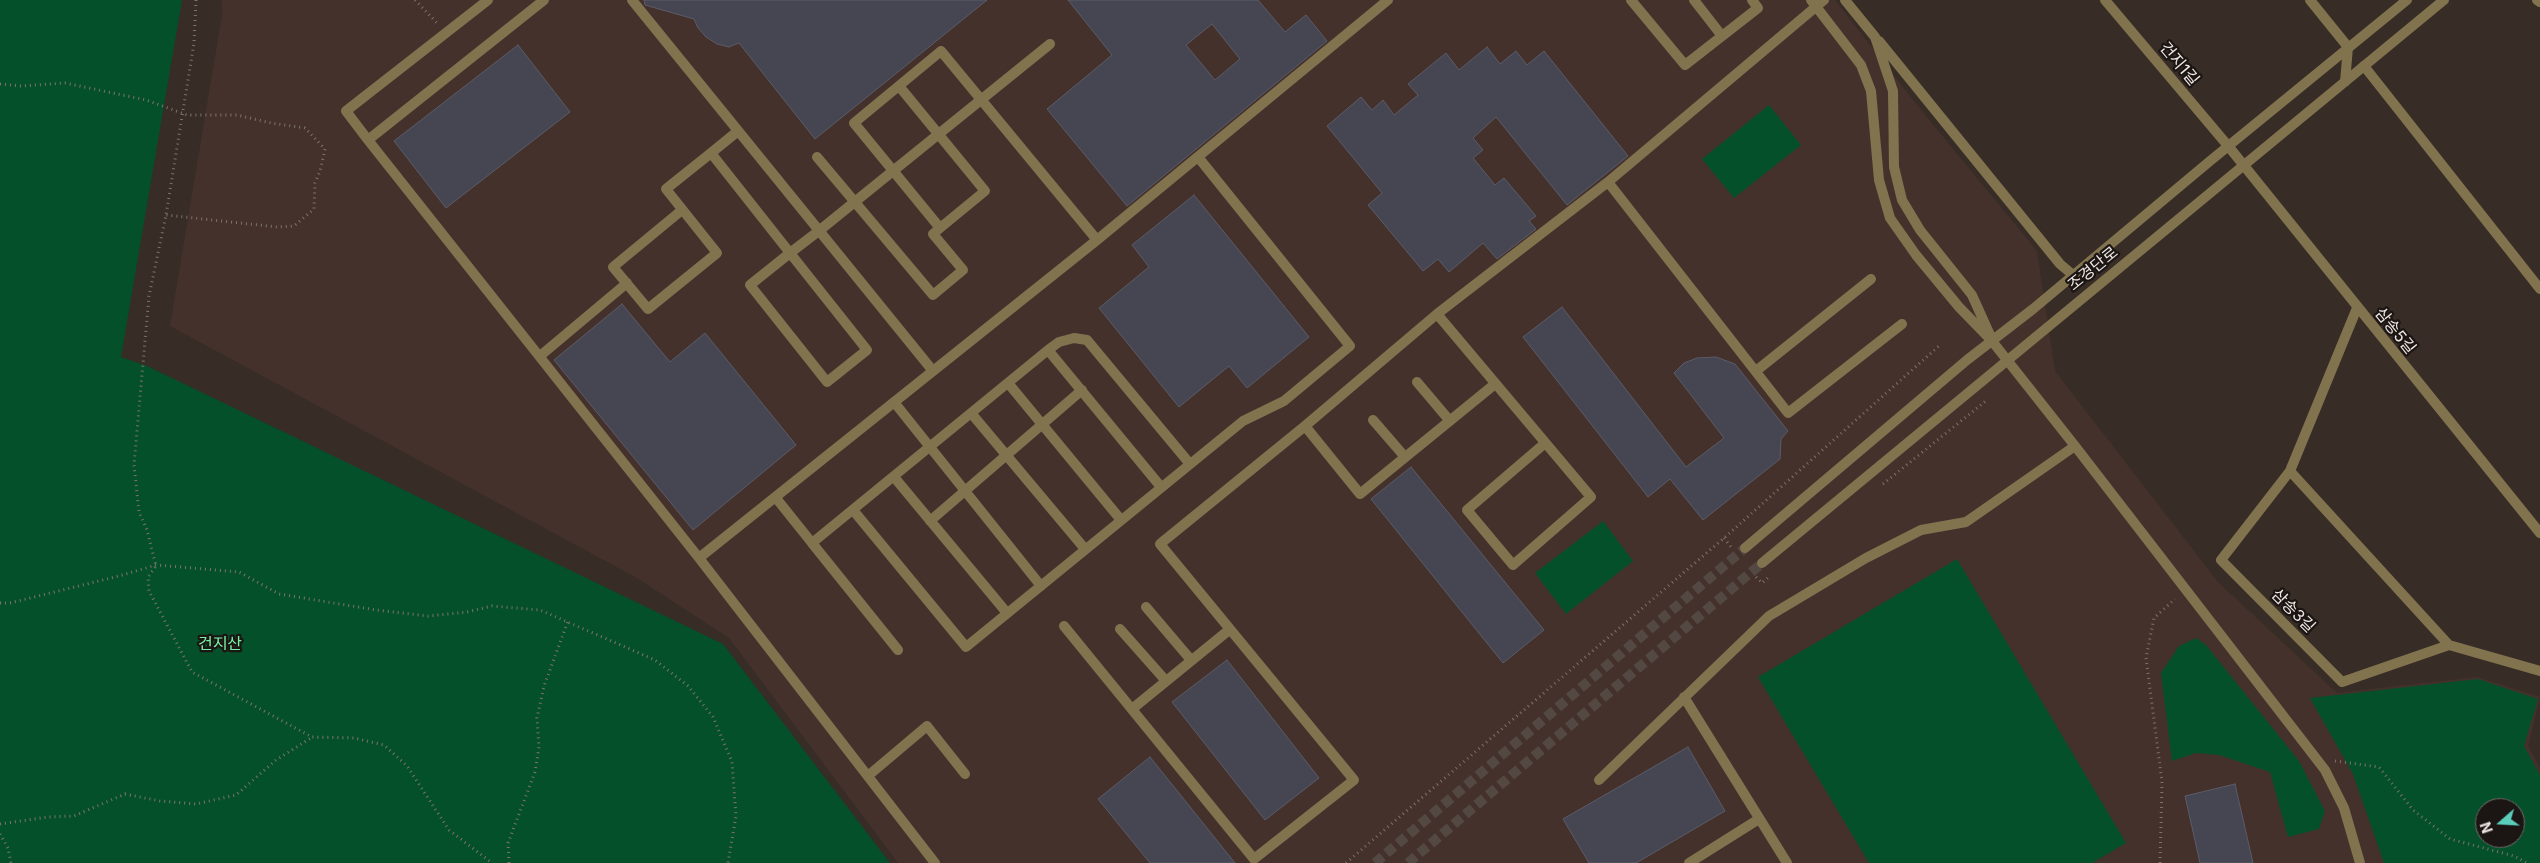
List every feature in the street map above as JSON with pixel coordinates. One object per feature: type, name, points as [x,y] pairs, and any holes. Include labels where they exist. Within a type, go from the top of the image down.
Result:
[{"type":"street","points":[[488,0],[346,111],[869,775],[935,863]]},
{"type":"street","points":[[368,140],[544,0]]},
{"type":"street","points":[[632,0],[933,371]]},
{"type":"street","points":[[699,558],[1097,240],[1388,0]]},
{"type":"street","points":[[1631,0],[1685,65],[1758,8],[1752,0]]},
{"type":"street","points":[[1694,0],[1722,36]]},
{"type":"street","points":[[1845,0],[2060,264],[2073,275]]},
{"type":"street","name":"건지1길","points":[[2105,0],[2229,147]]},
{"type":"street","points":[[2310,0],[2348,47],[2345,82]]},
{"type":"street","name":"조경단로","points":[[1745,548],[1992,341],[2407,0]]},
{"type":"street","name":"조경단로","points":[[1762,563],[2006,359],[2444,0]]},
{"type":"street","points":[[1064,626],[1254,859],[1354,780],[1160,544],[1305,426],[1436,314],[1608,182],[1818,2],[1861,65],[1871,91],[1879,180],[1890,218],[1916,255],[1959,307],[1992,341],[2075,446],[2325,770],[2344,808],[2360,863]]},
{"type":"street","points":[[1875,37],[1892,91],[1894,167],[1902,200],[1920,230],[1972,295],[1992,341]]},
{"type":"street","points":[[711,153],[790,253],[867,350],[827,382],[750,285],[790,253],[855,202],[938,134],[982,100],[1050,44]]},
{"type":"street","points":[[940,228],[854,123],[942,51],[1097,240]]},
{"type":"street","points":[[2364,66],[2540,289]]},
{"type":"street","points":[[817,157],[933,296],[963,270],[933,234],[985,191],[899,86]]},
{"type":"street","points":[[682,210],[614,267],[648,309],[717,253],[666,189],[738,131]]},
{"type":"street","name":"삼송5길","points":[[2229,147],[2242,166],[2540,533]]},
{"type":"street","points":[[853,510],[966,647],[1243,421],[1284,402],[1350,346],[1198,157]]},
{"type":"street","points":[[1608,182],[1788,413],[1902,324]]},
{"type":"street","points":[[1756,371],[1871,279]]},
{"type":"street","points":[[540,356],[627,283]]},
{"type":"street","name":"삼송3길","points":[[2357,308],[2290,471],[2222,560],[2342,682],[2449,645]]},
{"type":"street","points":[[1436,314],[1544,444],[1591,497],[1513,564],[1467,510],[1544,444]]},
{"type":"street","points":[[812,543],[1048,350],[1059,342],[1074,338],[1087,340],[1190,464]]},
{"type":"street","points":[[1048,350],[1162,487]]},
{"type":"street","points":[[1417,382],[1450,421]]},
{"type":"street","points":[[1008,383],[1121,520]]},
{"type":"street","points":[[1305,426],[1360,494],[1495,384]]},
{"type":"street","points":[[930,521],[1082,390]]},
{"type":"street","points":[[894,402],[1041,586]]},
{"type":"street","points":[[971,413],[1085,549]]},
{"type":"street","points":[[1373,420],[1405,457]]},
{"type":"street","points":[[1599,780],[1769,616],[1866,558],[1921,530],[1966,522],[2075,446]]},
{"type":"street","points":[[2290,471],[2449,645],[2540,671]]},
{"type":"street","points":[[894,477],[1007,613]]},
{"type":"street","points":[[776,498],[898,650]]},
{"type":"street","points":[[1146,606],[1191,660]]},
{"type":"street","points":[[1120,629],[1166,681]]},
{"type":"street","points":[[1132,708],[1229,630]]},
{"type":"street","points":[[1684,697],[1786,863]]},
{"type":"street","points":[[869,775],[928,726],[965,774]]},
{"type":"street","points":[[1689,863],[1759,819]]},
{"type":"path","points":[[156,566],[147,530],[139,512],[134,465],[149,296],[166,215],[194,43],[196,0]]},
{"type":"path","points":[[0,84],[21,86],[65,83],[146,100],[182,114],[237,115],[272,124],[305,128],[325,149],[320,172],[315,183],[314,209],[294,226],[276,227],[166,215]]},
{"type":"path","points":[[1346,863],[1724,538],[1940,345]]},
{"type":"path","points":[[156,566],[148,577],[149,591],[192,672],[312,738],[354,738],[384,745],[407,766],[449,830],[492,863]]},
{"type":"path","points":[[0,603],[10,603],[156,566],[200,567],[239,572],[279,594],[376,610],[428,616],[467,612],[492,606],[513,606],[540,610],[655,660],[688,686],[713,717],[732,762],[736,816],[728,863]]},
{"type":"path","points":[[2160,863],[2162,782],[2146,658],[2154,618],[2175,599]]},
{"type":"path","points":[[509,863],[508,843],[535,772],[539,747],[537,718],[544,686],[568,622]]},
{"type":"path","points":[[0,824],[48,817],[74,816],[125,794],[160,801],[196,804],[236,795],[276,760],[312,738]]},
{"type":"path","points":[[2334,761],[2378,767],[2413,810],[2450,839],[2514,856],[2527,863]]},
{"type":"path","points":[[0,834],[8,848],[11,863]]},
{"type":"shaded area","points":[[222,0],[1835,0],[1913,100],[2037,251],[2055,371],[2218,582],[2337,693],[2477,677],[2540,697],[2528,746],[2540,768],[2540,863],[898,863],[729,638],[637,578],[170,326],[222,15]]},
{"type":"green space","name":"건지산","points":[[0,0],[182,0],[121,357],[147,366],[723,644],[890,863],[0,863]]},
{"type":"green space","points":[[1769,105],[1801,145],[1734,198],[1702,159]]},
{"type":"green space","points":[[1603,521],[1633,561],[1566,614],[1535,573]]},
{"type":"green space","points":[[1957,559],[2126,843],[2092,863],[1869,863],[1758,677]]},
{"type":"green space","points":[[2196,638],[2206,645],[2299,761],[2325,811],[2319,829],[2288,837],[2270,772],[2219,755],[2196,753],[2172,761],[2161,673],[2179,646]]},
{"type":"green space","points":[[2478,679],[2538,699],[2524,746],[2540,775],[2540,863],[2384,863],[2353,774],[2310,698]]},
{"type":"building","points":[[644,0],[987,0],[815,139],[739,43],[729,47],[717,44],[706,37],[698,28],[694,19],[645,5]]},
{"type":"building","points":[[1068,0],[1258,0],[1285,32],[1306,15],[1327,41],[1127,206],[1047,109],[1112,55]],"holes":[[[1212,24],[1240,59],[1215,80],[1186,45]]]},
{"type":"building","points":[[518,45],[570,112],[446,208],[394,141]]},
{"type":"building","points":[[1487,47],[1500,64],[1516,51],[1527,65],[1544,51],[1628,156],[1567,205],[1496,117],[1473,138],[1483,150],[1473,158],[1495,185],[1504,178],[1536,216],[1529,221],[1536,229],[1497,259],[1483,243],[1449,272],[1438,259],[1423,271],[1368,205],[1382,193],[1327,126],[1361,97],[1372,110],[1383,100],[1394,115],[1418,95],[1408,84],[1446,53],[1459,70]]},
{"type":"building","points":[[1194,195],[1309,337],[1247,388],[1229,366],[1179,407],[1099,308],[1149,267],[1132,245]]},
{"type":"building","points":[[622,304],[670,362],[705,333],[796,445],[693,530],[554,360]]},
{"type":"building","points":[[1562,307],[1686,467],[1724,438],[1674,373],[1684,363],[1697,358],[1716,357],[1735,364],[1788,431],[1781,439],[1780,459],[1703,520],[1670,479],[1648,497],[1523,337]]},
{"type":"building","points":[[1411,467],[1544,630],[1503,663],[1371,499]]},
{"type":"building","points":[[1227,660],[1319,778],[1265,820],[1172,702]]},
{"type":"building","points":[[1688,747],[1725,811],[1636,863],[1589,863],[1563,819]]},
{"type":"building","points":[[1150,757],[1235,863],[1150,863],[1098,799]]},
{"type":"building","points":[[2235,784],[2253,863],[2200,863],[2185,796]]},
{"type":"tunnel","points":[[1375,863],[1745,548]]},
{"type":"tunnel","points":[[1408,863],[1762,563]]}]
